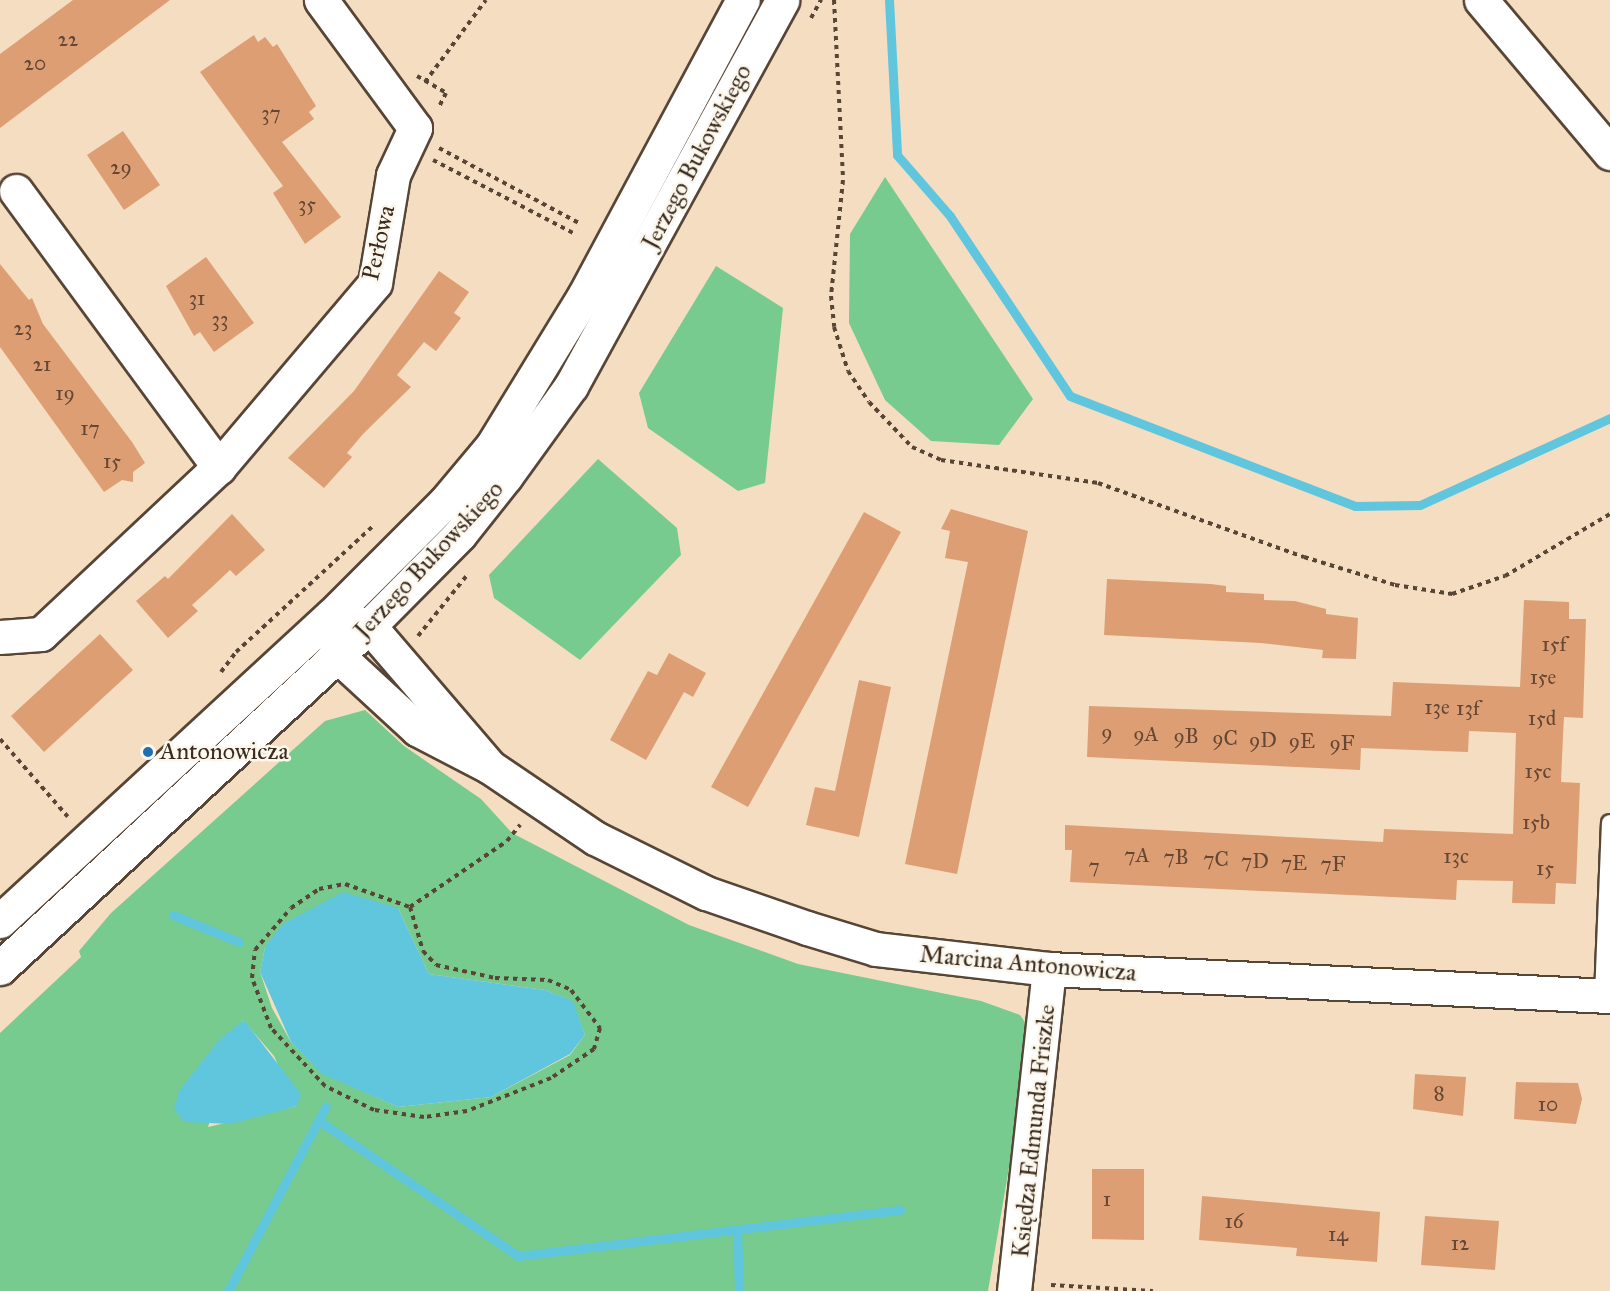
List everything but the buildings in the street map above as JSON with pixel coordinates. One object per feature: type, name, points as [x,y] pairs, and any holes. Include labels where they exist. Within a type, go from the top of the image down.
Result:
[{"type":"street","name":"Perłowa","points":[[0,637],[41,634],[219,468],[375,283],[393,175],[419,145],[415,128],[405,109],[321,0]]},
{"type":"street","name":"Jerzego Bukowskiego","points":[[0,921],[331,616],[445,502],[537,380],[743,0]]},
{"type":"street","name":"Jerzego Bukowskiego","points":[[0,968],[338,656],[460,534],[571,386],[782,0]]},
{"type":"street","points":[[1481,0],[1610,153]]},
{"type":"street","points":[[15,191],[219,468]]},
{"type":"street","points":[[338,656],[331,616],[369,626]]},
{"type":"street","name":"Marcina Antonowicza","points":[[369,626],[489,767]]},
{"type":"street","name":"Marcina Antonowicza","points":[[338,656],[417,729],[489,767],[595,838],[706,893],[876,949],[1049,969],[1606,996]]},
{"type":"street","name":"Księdza Edmunda Friszke","points":[[1014,1291],[1049,969]]},
{"type":"lane","points":[[1606,996],[1610,823]]},
{"type":"path","points":[[405,109],[486,0]]},
{"type":"path","points":[[834,0],[843,180],[831,296],[834,327],[848,371],[869,402],[912,447],[976,466],[1098,483],[1304,557],[1395,585],[1452,594],[1505,576],[1610,514]]},
{"type":"path","points":[[411,72],[446,93],[437,111]]},
{"type":"path","points":[[419,145],[579,223]]},
{"type":"path","points":[[419,145],[573,233]]},
{"type":"path","points":[[219,675],[236,652],[384,516]]},
{"type":"path","points":[[0,740],[68,817]]},
{"type":"path","points":[[59,825],[76,809]]},
{"type":"path","points":[[410,907],[507,841],[520,825]]},
{"type":"path","points":[[345,884],[410,907],[423,951],[436,965],[495,978],[548,980],[571,990],[600,1028],[594,1049],[551,1078],[467,1111],[424,1117],[374,1110],[325,1086],[271,1028],[252,978],[255,950],[291,908],[319,889],[345,884]]},
{"type":"path","points":[[1051,1285],[1153,1291]]},
{"type":"green space","points":[[885,177],[1033,399],[999,445],[931,441],[885,400],[849,323],[850,234]]},
{"type":"green space","points":[[716,266],[783,308],[765,483],[738,491],[648,428],[639,393]]},
{"type":"green space","points":[[598,459],[677,528],[681,555],[580,660],[494,598],[489,575]]},
{"type":"green space","points":[[365,710],[404,746],[481,799],[512,833],[689,925],[798,964],[981,1001],[1020,1015],[1032,1032],[988,1291],[0,1291],[0,1033],[81,957],[79,951],[111,913],[325,721]],"holes":[[[398,908],[429,974],[545,990],[572,1001],[585,1035],[570,1055],[491,1097],[398,1107],[322,1073],[291,1042],[272,1008],[260,972],[265,947]],[[243,1020],[274,1056],[297,1106],[208,1127]]]},
{"type":"water","points":[[343,892],[398,908],[429,974],[545,990],[573,1001],[585,1035],[570,1054],[491,1097],[398,1107],[322,1074],[291,1042],[260,972],[265,947],[283,924]]},
{"type":"water","points":[[244,1020],[301,1094],[297,1106],[231,1124],[184,1122],[174,1109],[179,1091],[219,1040]]},
{"type":"waterway","points":[[889,0],[897,155],[950,216],[1070,396],[1355,506],[1420,505],[1610,418]]},
{"type":"waterway","points":[[173,915],[239,942]]},
{"type":"waterway","points":[[228,1291],[326,1106]]},
{"type":"waterway","points":[[318,1120],[518,1256],[900,1210]]},
{"type":"waterway","points":[[737,1229],[739,1289]]},
{"type":"place","name":"Antonowicza","points":[[148,752]]}]
